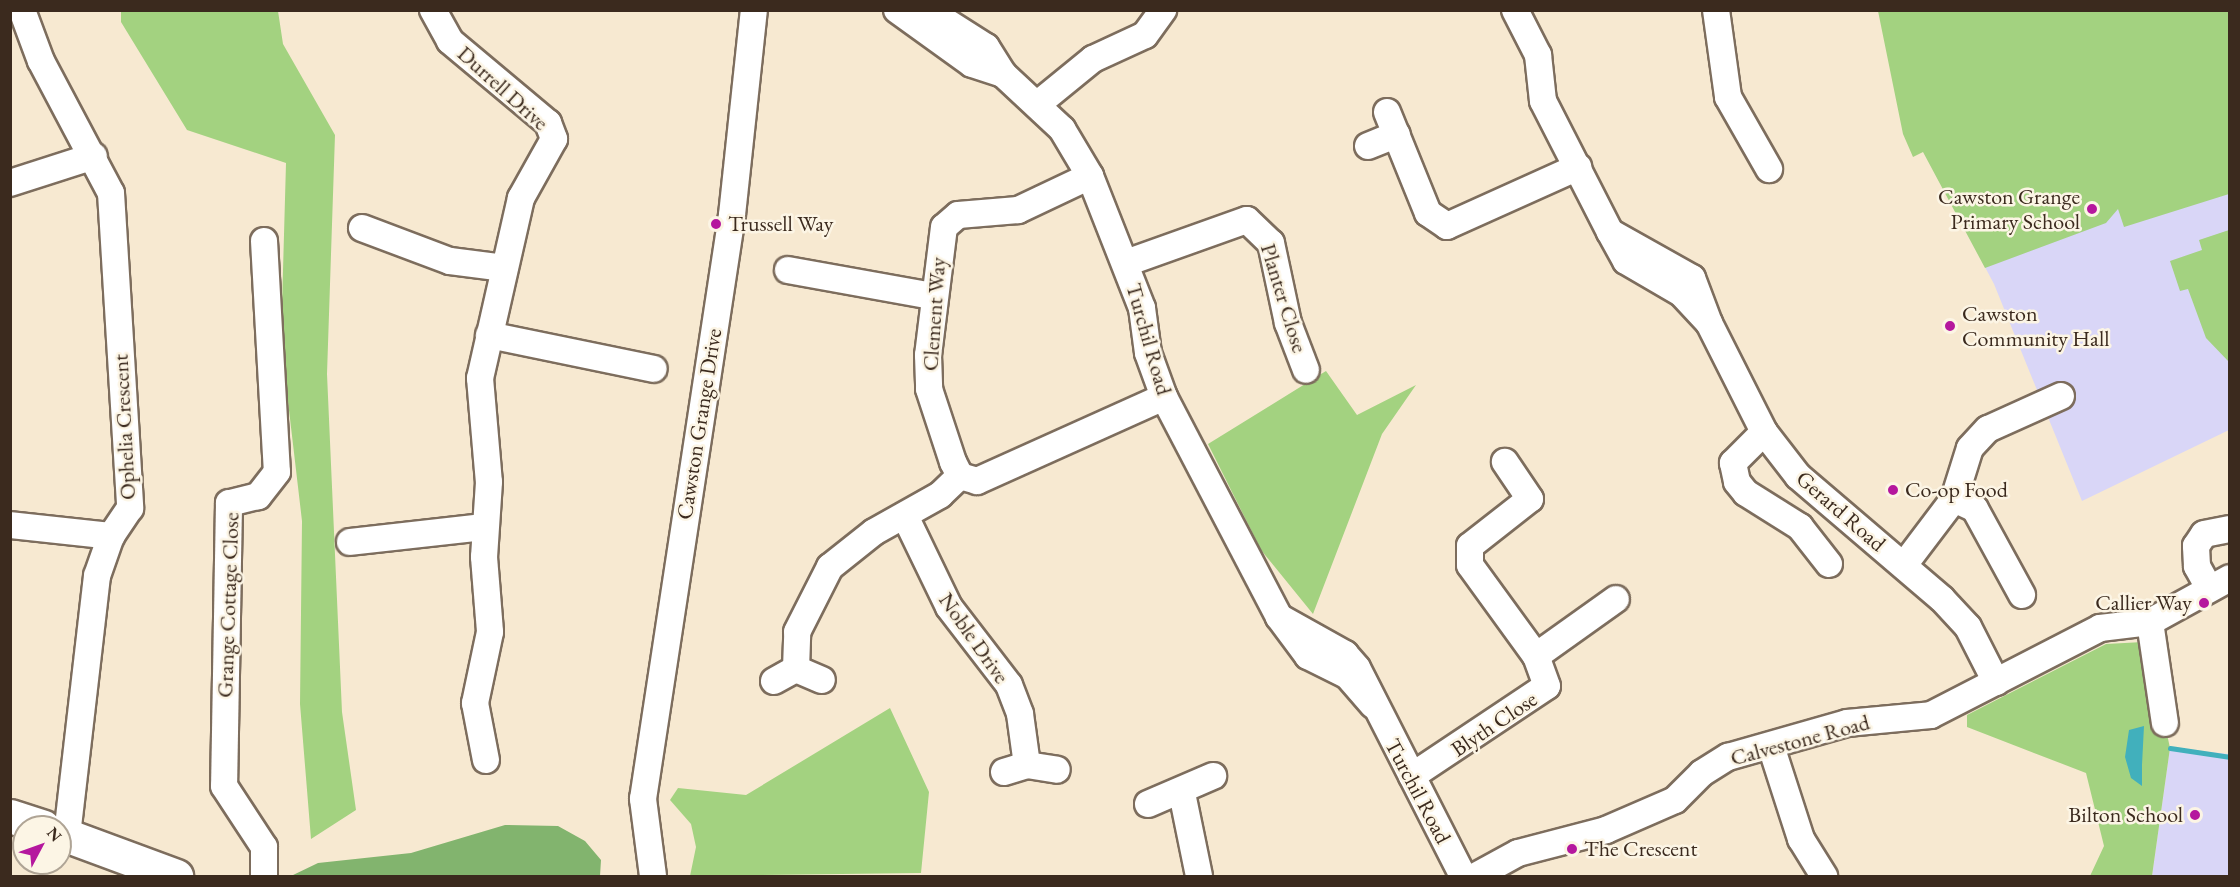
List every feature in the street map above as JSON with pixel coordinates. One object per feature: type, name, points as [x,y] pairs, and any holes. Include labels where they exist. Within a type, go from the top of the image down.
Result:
[{"type":"main road","points":[[72,838],[176,876]]},
{"type":"street","name":"Ophelia Crescent","points":[[22,10],[41,61],[94,156],[111,193],[130,508],[111,536],[97,576],[60,815]]},
{"type":"street","name":"Durrell Drive","points":[[433,10],[450,41],[553,130],[551,147],[521,198],[489,335],[479,389],[489,482],[484,527],[490,632],[475,702],[486,760]]},
{"type":"street","name":"Cawston Grange Drive","points":[[653,876],[645,838],[643,799],[732,215],[754,10]]},
{"type":"street","name":"Turchil Road","points":[[897,10],[972,64],[1004,74]]},
{"type":"street","name":"Turchil Road","points":[[910,10],[939,17],[986,47],[1004,74],[1039,103],[1090,176],[1126,263],[1164,397],[1280,617],[1308,656],[1348,676],[1373,705],[1463,876]]},
{"type":"street","points":[[1039,103],[1093,59],[1145,35],[1163,10]]},
{"type":"street","name":"Gerard Road","points":[[1515,10],[1538,55],[1543,101],[1610,232],[1692,278],[1709,323],[1764,432],[1798,476],[1904,566],[1968,627],[1996,682]]},
{"type":"street","points":[[1716,10],[1728,97],[1769,169]]},
{"type":"street","points":[[1368,146],[1392,123],[1428,213],[1447,226],[1578,167]]},
{"type":"street","points":[[10,183],[94,156]]},
{"type":"street","name":"Clement Way","points":[[960,476],[929,389],[937,250],[951,218],[1005,215],[1090,176]]},
{"type":"street","name":"Planter Close","points":[[1126,263],[1247,220],[1271,243],[1288,323],[1306,370]]},
{"type":"street","points":[[362,228],[450,261],[505,268]]},
{"type":"street","name":"Grange Cottage Close","points":[[264,241],[277,472],[258,496],[229,503],[224,786],[264,847],[264,876]]},
{"type":"street","points":[[788,270],[933,296]]},
{"type":"street","points":[[489,335],[654,369]]},
{"type":"street","points":[[1904,566],[1954,499],[1970,448],[1988,429],[2061,396]]},
{"type":"street","points":[[796,669],[797,632],[830,567],[874,532],[906,516],[960,476],[977,481],[1164,397]]},
{"type":"street","points":[[1764,432],[1733,463],[1737,482],[1746,494],[1800,527],[1829,564]]},
{"type":"street","name":"Blyth Close","points":[[1412,776],[1542,694],[1548,686],[1536,656],[1468,555],[1470,546],[1530,499],[1504,462]]},
{"type":"street","points":[[1954,499],[1975,509],[2022,595]]},
{"type":"street","name":"Noble Drive","points":[[906,516],[949,607],[1009,685],[1020,714],[1016,768],[1057,770]]},
{"type":"street","points":[[10,525],[111,536]]},
{"type":"street","points":[[350,542],[484,527]]},
{"type":"street","points":[[2219,583],[2197,566],[2196,546],[2204,534],[2229,529]]},
{"type":"street","name":"Calvestone Road","points":[[1476,876],[1518,853],[1634,820],[1676,800],[1702,773],[1728,757],[1847,723],[1931,715],[2100,628],[2150,622],[2219,583]]},
{"type":"street","name":"Blyth Close","points":[[1536,656],[1616,599]]},
{"type":"street","points":[[2150,622],[2164,723]]},
{"type":"street","points":[[796,669],[822,680]]},
{"type":"street","points":[[774,681],[796,669]]},
{"type":"street","points":[[1771,746],[1801,839],[1824,876]]},
{"type":"street","points":[[1148,804],[1182,793],[1213,776]]},
{"type":"street","points":[[1182,793],[1199,876]]},
{"type":"street","name":"Cawston Grange Drive","points":[[633,876],[645,838]]},
{"type":"shaded area","name":"Cawston Grange Primary School","points":[[2229,128],[2229,430],[2082,501],[1994,284],[1923,151]]},
{"type":"shaded area","name":"Bilton School","points":[[2170,748],[2229,754],[2229,876],[2152,876]]},
{"type":"green space","points":[[121,11],[278,11],[283,44],[335,135],[327,374],[342,712],[356,810],[311,839],[300,704],[302,521],[281,342],[286,163],[187,130],[121,22]]},
{"type":"green space","points":[[1878,11],[2229,11],[2229,194],[2124,227],[2118,209],[2106,223],[1985,268],[1923,152],[1913,157],[1903,134]]},
{"type":"green space","points":[[2230,230],[2229,362],[2206,338],[2188,289],[2180,291],[2170,261],[2202,250],[2199,240]]},
{"type":"green space","points":[[1326,371],[1357,415],[1416,385],[1382,434],[1313,614],[1261,550],[1208,444]]},
{"type":"green space","points":[[2146,637],[2170,748],[2152,876],[2090,876],[2104,846],[2086,773],[1967,727],[1967,715],[2106,644],[2143,642]]},
{"type":"green space","points":[[890,708],[929,792],[921,873],[690,876],[696,847],[691,824],[670,800],[678,788],[746,795]]},
{"type":"green space","points":[[505,825],[558,826],[585,841],[601,860],[600,876],[291,876],[318,863],[411,853]]},
{"type":"water","points":[[2144,726],[2142,786],[2131,778],[2125,757],[2129,730]]},
{"type":"waterway","points":[[2170,748],[2230,757]]},
{"type":"place","name":"Cawston Grange Primary School","points":[[2092,209]]},
{"type":"place","name":"Trussell Way","points":[[716,224]]},
{"type":"place","name":"Cawston Community Hall","points":[[1950,326]]},
{"type":"place","name":"Co-op Food","points":[[1893,490]]},
{"type":"place","name":"Callier Way","points":[[2204,603]]},
{"type":"place","name":"Bilton School","points":[[2195,815]]},
{"type":"place","name":"The Crescent","points":[[1572,849]]}]
